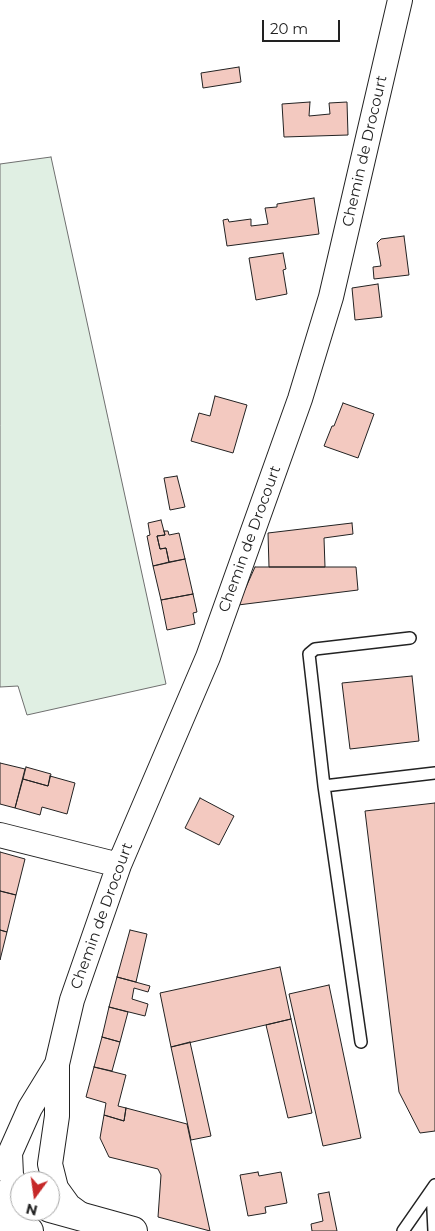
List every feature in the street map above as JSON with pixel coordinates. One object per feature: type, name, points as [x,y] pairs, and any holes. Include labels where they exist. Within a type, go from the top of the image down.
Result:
[{"type":"main road","points":[[60,1211],[133,1231]]},
{"type":"main road","points":[[0,1224],[29,1231]]},
{"type":"street","name":"Chemin de Drocourt","points":[[45,1171],[57,1116],[57,1064],[72,1000],[119,865],[208,657],[300,399],[331,297],[400,0]]},
{"type":"street","points":[[0,836],[119,865]]},
{"type":"street","name":"Chemin de Drocourt","points":[[5,1158],[30,1108],[57,1064]]},
{"type":"street","points":[[5,1158],[10,1172]]},
{"type":"street","name":"Chemin de Drocourt","points":[[60,1193],[70,1206],[84,1217]]},
{"type":"lane","points":[[361,1042],[324,786],[309,654],[315,649],[410,638]]},
{"type":"lane","points":[[324,786],[435,773]]},
{"type":"lane","points":[[403,1231],[433,1187]]},
{"type":"lane","points":[[433,1187],[434,1231]]},
{"type":"green space","points":[[51,157],[166,684],[27,715],[18,686],[0,687],[0,164]]},
{"type":"building","points":[[239,67],[241,82],[203,88],[201,73]]},
{"type":"building","points":[[310,102],[309,116],[330,114],[329,103],[347,102],[348,135],[284,137],[282,104]]},
{"type":"building","points":[[314,198],[319,234],[227,246],[223,220],[228,219],[229,222],[251,219],[251,226],[268,224],[265,208],[277,207],[277,204]]},
{"type":"building","points":[[404,236],[409,275],[374,279],[373,267],[381,266],[377,243],[381,239]]},
{"type":"building","points":[[283,253],[286,269],[283,270],[287,294],[256,300],[249,258]]},
{"type":"building","points":[[378,284],[382,317],[355,320],[352,288]]},
{"type":"building","points":[[215,396],[247,405],[233,453],[191,441],[199,413],[210,416]]},
{"type":"building","points":[[343,403],[374,414],[358,458],[324,446]]},
{"type":"building","points":[[177,476],[185,507],[170,510],[164,478]]},
{"type":"building","points":[[161,520],[165,535],[157,536],[160,549],[166,548],[169,562],[153,566],[147,536],[150,535],[148,523]]},
{"type":"building","points":[[352,523],[353,534],[324,538],[325,567],[269,567],[268,533]]},
{"type":"building","points":[[164,531],[168,531],[169,535],[179,533],[185,559],[169,562],[166,548],[160,549],[157,536],[165,535]]},
{"type":"building","points":[[185,559],[193,594],[161,600],[153,566]]},
{"type":"building","points":[[255,567],[356,567],[358,590],[238,605]]},
{"type":"building","points":[[193,594],[197,612],[193,613],[195,624],[167,630],[161,600]]},
{"type":"building","points":[[412,676],[419,741],[350,749],[342,683]]},
{"type":"building","points":[[0,763],[25,769],[15,808],[0,804]]},
{"type":"building","points":[[26,767],[51,774],[48,786],[23,779]]},
{"type":"building","points":[[50,776],[75,783],[67,814],[42,807],[40,815],[15,808],[23,779],[48,786]]},
{"type":"building","points":[[200,798],[234,816],[219,845],[185,828]]},
{"type":"building","points":[[435,803],[435,1131],[420,1133],[399,1092],[365,811]]},
{"type":"building","points":[[0,852],[25,859],[16,895],[0,891]]},
{"type":"building","points":[[0,891],[16,895],[7,932],[0,930]]},
{"type":"building","points":[[0,930],[7,932],[0,960]]},
{"type":"building","points":[[130,930],[147,934],[136,982],[117,977]]},
{"type":"building","points":[[280,967],[291,1019],[171,1047],[160,993]]},
{"type":"building","points":[[117,977],[150,986],[148,992],[134,988],[132,999],[148,1004],[145,1016],[109,1007]]},
{"type":"building","points":[[329,985],[361,1138],[323,1146],[289,994]]},
{"type":"building","points":[[109,1007],[128,1012],[120,1042],[102,1037]]},
{"type":"building","points":[[291,1019],[312,1113],[288,1118],[266,1025]]},
{"type":"building","points":[[102,1037],[120,1042],[112,1071],[94,1067]]},
{"type":"building","points":[[190,1042],[211,1136],[191,1140],[171,1047]]},
{"type":"building","points":[[94,1067],[126,1075],[118,1106],[126,1108],[124,1121],[104,1115],[106,1103],[86,1097]]},
{"type":"building","points":[[126,1108],[187,1124],[210,1231],[158,1217],[161,1175],[158,1169],[109,1157],[100,1138],[104,1115],[124,1121]]},
{"type":"building","points":[[258,1172],[259,1176],[281,1172],[287,1203],[265,1207],[266,1213],[248,1216],[240,1175]]},
{"type":"building","points":[[329,1192],[337,1231],[312,1231],[311,1224],[323,1221],[318,1194]]}]
